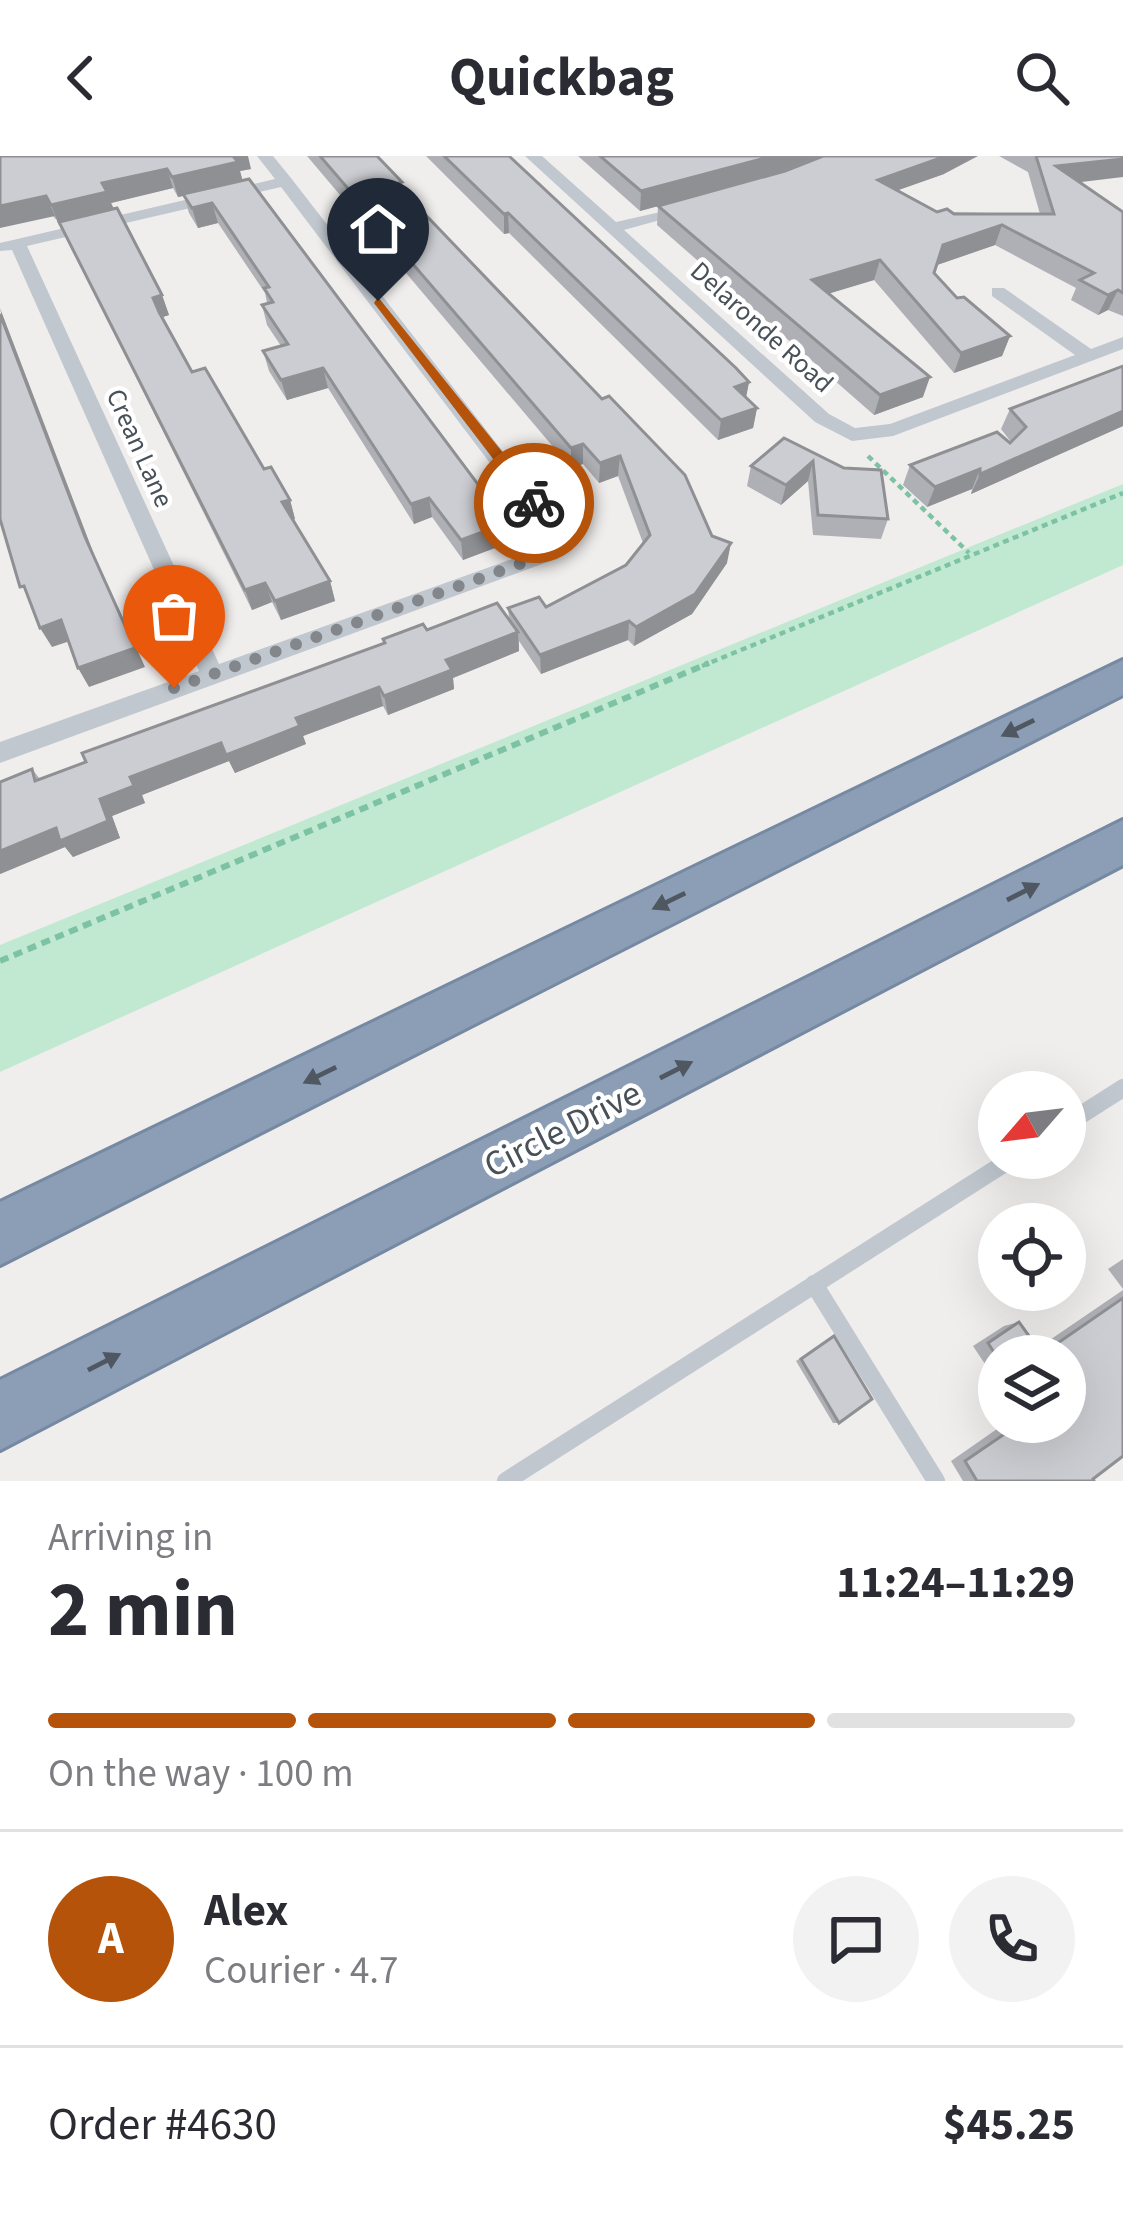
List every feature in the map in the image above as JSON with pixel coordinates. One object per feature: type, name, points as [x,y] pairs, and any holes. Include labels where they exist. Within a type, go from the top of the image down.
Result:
[{"type":"highway","points":[[0,1234],[1123,676]]},
{"type":"highway","name":"Circle Drive","points":[[0,1416],[1123,841]]},
{"type":"street","points":[[0,753],[545,555],[558,537],[266,156]]},
{"type":"street","name":"Delaronde Road","points":[[533,156],[822,418],[853,435],[893,430],[1123,344]]},
{"type":"street","points":[[9,246],[286,181]]},
{"type":"street","points":[[613,228],[714,200]]},
{"type":"street","name":"Crean Lane","points":[[9,246],[212,674]]},
{"type":"street","points":[[998,292],[1090,356]]},
{"type":"lane","points":[[1086,1112],[1123,1088]]},
{"type":"lane","points":[[506,1481],[980,1179]]},
{"type":"lane","points":[[814,1284],[936,1481]]},
{"type":"path","points":[[877,468],[968,554]]},
{"type":"path","points":[[0,961],[968,554],[1123,494]]},
{"type":"green space","points":[[1123,484],[1123,565],[0,1072],[0,945]]},
{"type":"building","points":[[0,156],[233,156],[238,162],[172,177],[167,169],[102,183],[107,192],[51,205],[46,196],[0,206]]},
{"type":"building","points":[[320,156],[377,156],[402,182],[396,184],[602,399],[609,396],[685,475],[712,536],[731,543],[695,594],[636,627],[629,621],[540,655],[508,608],[539,597],[546,607],[626,565],[650,535],[620,456],[600,463],[583,444],[571,448]]},
{"type":"building","points":[[444,156],[509,156],[736,368],[749,382],[735,387],[757,408],[721,420]]},
{"type":"building","points":[[600,156],[773,156],[641,191]]},
{"type":"building","points":[[823,156],[946,156],[878,180],[937,212],[1054,214],[1036,156],[1123,156],[1056,166],[1123,212],[1123,293],[1118,290],[1108,295],[1080,280],[1094,273],[1002,225],[943,245],[934,273],[957,298],[964,297],[1010,336],[961,353],[880,260],[812,280],[930,377],[880,395],[658,206]]},
{"type":"building","points":[[249,179],[507,523],[461,540],[429,498],[411,504],[323,368],[281,380],[263,351],[288,344],[262,305],[273,302],[264,288],[269,287],[212,203],[192,208],[183,194]]},
{"type":"building","points":[[117,208],[162,295],[153,298],[159,312],[192,372],[205,368],[264,469],[271,467],[290,500],[282,502],[330,581],[275,601],[265,583],[245,590],[59,222]]},
{"type":"building","points":[[0,314],[85,537],[135,648],[78,668],[61,620],[40,628],[24,586],[20,587],[0,519]]},
{"type":"building","points":[[1123,366],[1123,411],[980,474],[980,469],[935,487],[910,465],[997,432],[1010,443],[1026,427],[1010,409]]},
{"type":"building","points":[[784,438],[844,468],[881,470],[888,519],[818,515],[813,461],[786,485],[751,466]]},
{"type":"building","points":[[497,603],[518,632],[446,660],[452,670],[384,696],[379,687],[296,718],[300,726],[226,755],[221,743],[130,777],[134,786],[100,799],[108,821],[60,841],[56,828],[0,851],[0,782],[32,769],[35,781],[86,762],[82,753],[385,643],[383,639],[423,624],[427,630]]},
{"type":"building","points":[[1123,1298],[1123,1456],[1094,1481],[977,1481],[965,1461],[991,1443],[1086,1443],[1086,1335],[1069,1335]]},
{"type":"building","points":[[1019,1322],[1028,1335],[1000,1335]]},
{"type":"building","points":[[834,1336],[872,1399],[839,1423],[801,1359]]},
{"type":"way so far","points":[[174,688],[545,555],[558,537],[534,503]]},
{"type":"route","points":[[378,301],[534,503]]}]
